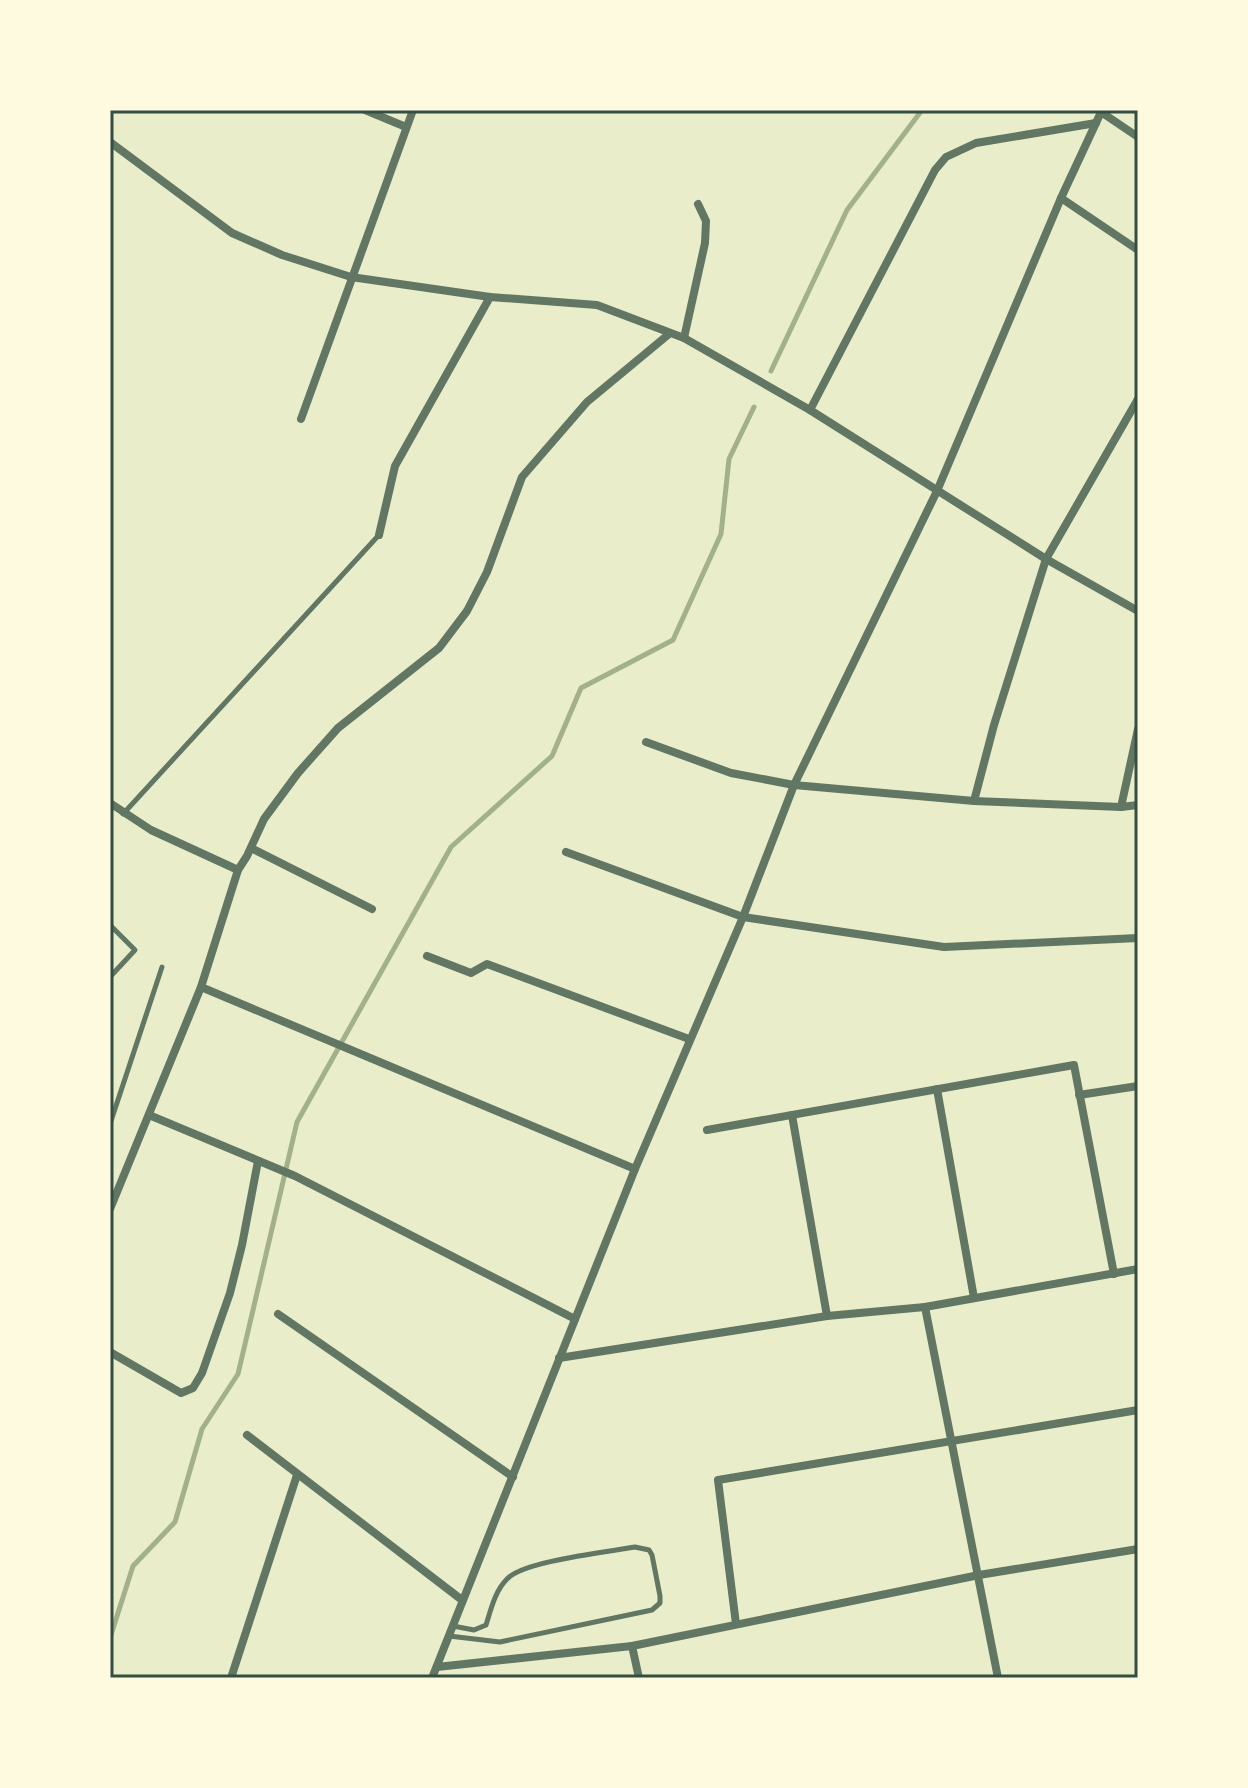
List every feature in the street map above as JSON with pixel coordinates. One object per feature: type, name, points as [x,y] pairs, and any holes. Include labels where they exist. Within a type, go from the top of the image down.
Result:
[{"type":"street","points":[[365,110],[406,127]]},
{"type":"street","points":[[301,419],[413,110]]},
{"type":"street","points":[[432,1678],[635,1169],[743,917],[794,785],[937,491],[1101,111],[1138,137]]},
{"type":"street","points":[[810,410],[935,170],[946,157],[976,143],[1096,123]]},
{"type":"street","points":[[110,142],[232,233],[282,255],[351,277],[490,297],[597,305],[684,338],[810,410],[1046,559],[1138,611]]},
{"type":"street","points":[[1061,198],[1138,250]]},
{"type":"street","points":[[684,338],[705,243],[706,221],[698,204]]},
{"type":"street","points":[[379,535],[395,466],[490,297]]},
{"type":"street","points":[[110,1209],[201,987],[238,870],[264,819],[298,773],[338,728],[439,648],[467,611],[487,572],[522,477],[587,402],[669,334]]},
{"type":"street","points":[[974,801],[994,725],[1046,559],[1138,399]]},
{"type":"street","points":[[1121,807],[1138,729]]},
{"type":"street","points":[[646,742],[731,773],[794,785],[974,801],[1121,807],[1138,805]]},
{"type":"street","points":[[110,803],[151,830],[238,870]]},
{"type":"street","points":[[251,848],[372,909]]},
{"type":"street","points":[[566,852],[743,917],[944,947],[1138,938]]},
{"type":"street","points":[[427,956],[471,973],[487,964],[689,1039]]},
{"type":"street","points":[[201,987],[635,1169]]},
{"type":"street","points":[[707,1130],[1074,1065],[1114,1274]]},
{"type":"street","points":[[1079,1095],[1138,1086]]},
{"type":"street","points":[[937,1089],[974,1298]]},
{"type":"street","points":[[149,1115],[295,1176],[575,1319]]},
{"type":"street","points":[[792,1115],[827,1316]]},
{"type":"street","points":[[110,1352],[181,1393],[193,1388],[202,1373],[230,1293],[258,1161]]},
{"type":"street","points":[[559,1358],[827,1316],[925,1307],[1138,1269]]},
{"type":"street","points":[[925,1307],[998,1678]]},
{"type":"street","points":[[278,1314],[513,1477]]},
{"type":"street","points":[[736,1624],[718,1480],[1138,1410]]},
{"type":"street","points":[[247,1435],[462,1600]]},
{"type":"street","points":[[231,1678],[297,1475]]},
{"type":"street","points":[[437,1667],[632,1646],[979,1575],[1138,1549]]},
{"type":"street","points":[[632,1646],[639,1678]]},
{"type":"lane","points":[[123,814],[379,535]]},
{"type":"lane","points":[[110,925],[135,950],[110,977]]},
{"type":"lane","points":[[110,1124],[162,967]]},
{"type":"lane","points":[[448,1636],[500,1642],[652,1610],[660,1603],[652,1555],[649,1550],[635,1547],[524,1568],[505,1581],[486,1625],[474,1630],[453,1626]]},
{"type":"waterway","points":[[771,371],[847,210],[922,110]]},
{"type":"waterway","points":[[110,1638],[133,1566],[175,1522],[202,1429],[238,1374],[297,1122],[451,847],[552,756],[581,688],[673,640],[721,534],[729,459],[754,407]]}]
